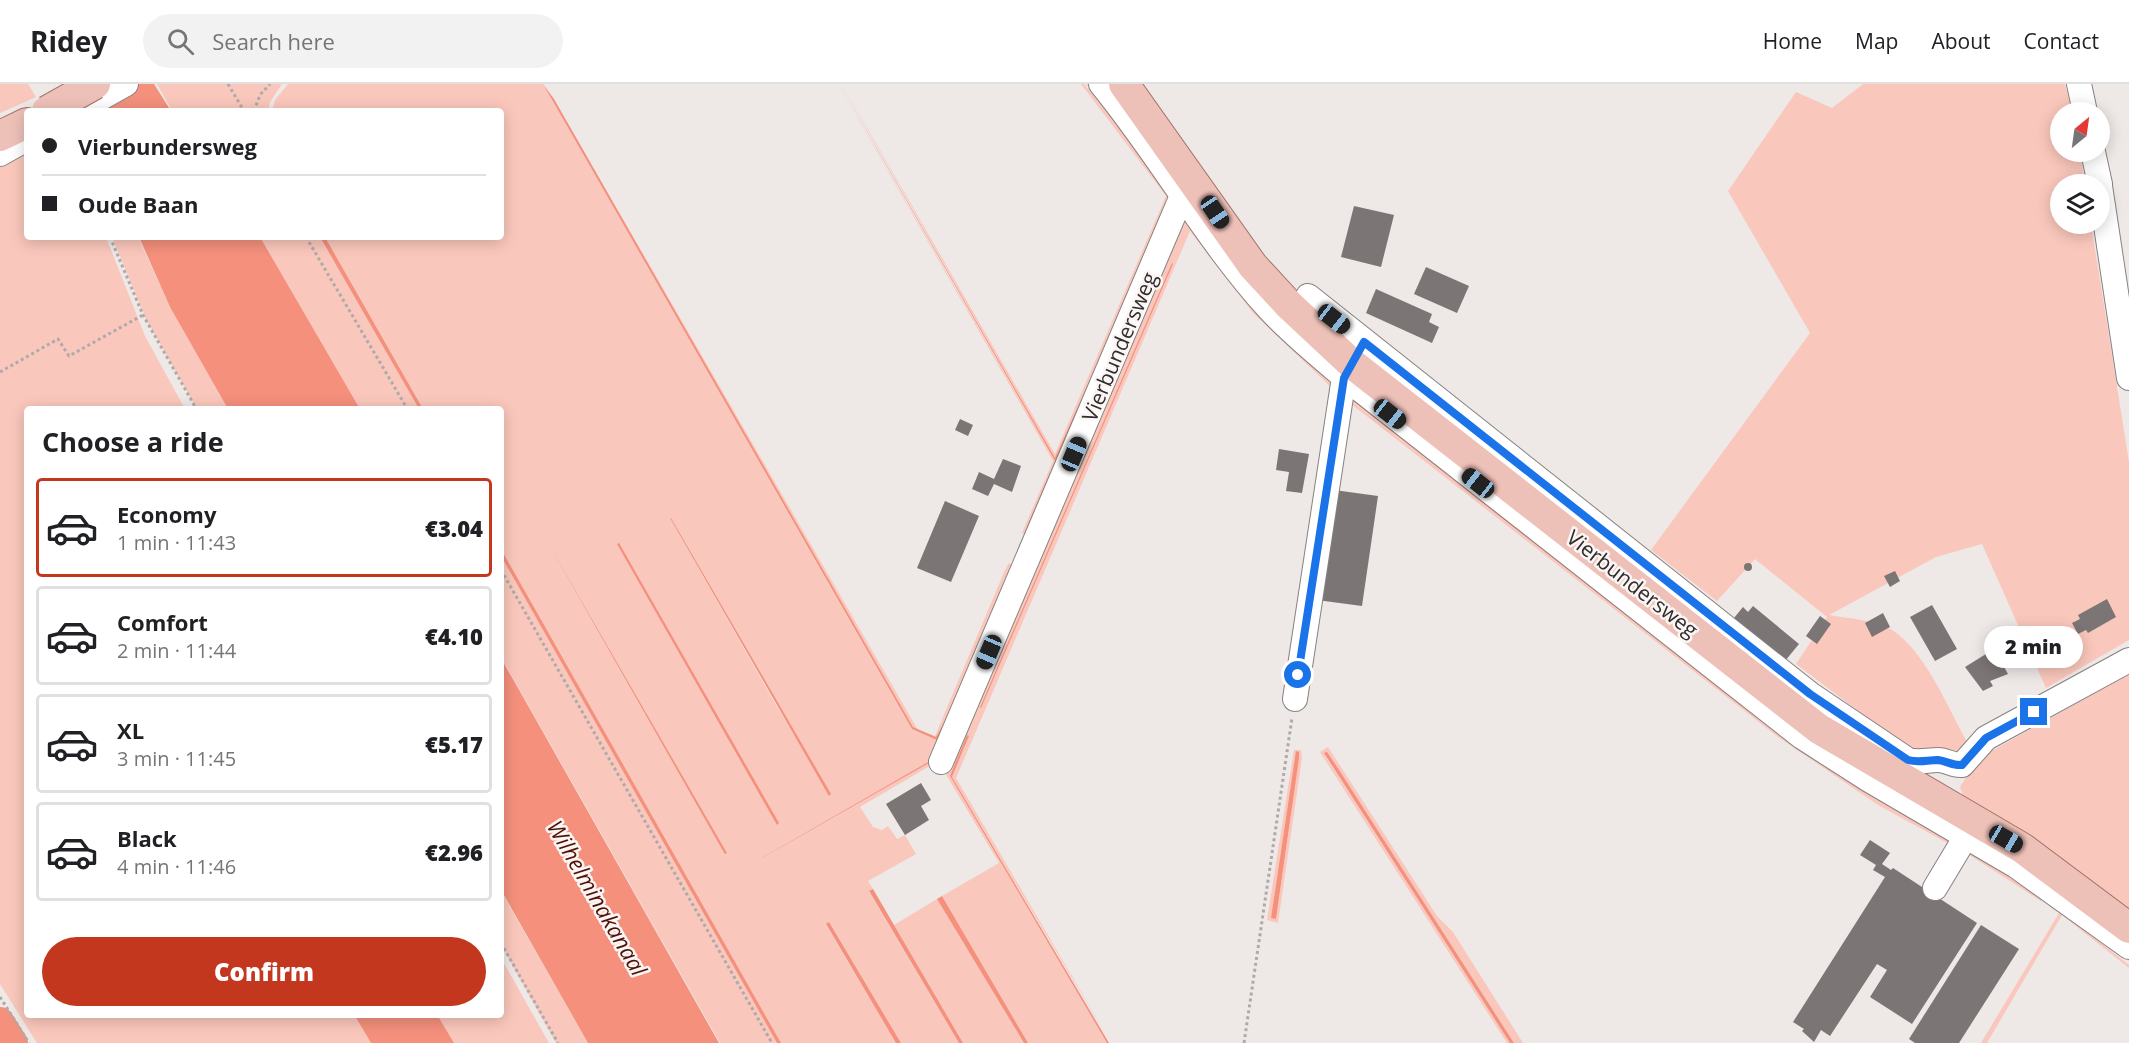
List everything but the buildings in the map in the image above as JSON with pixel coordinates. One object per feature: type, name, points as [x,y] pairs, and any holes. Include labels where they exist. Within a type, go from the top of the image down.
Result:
[{"type":"main road","points":[[52,108],[95,84]]},
{"type":"main road","name":"Vierbundersweg","points":[[1124,84],[1186,186],[1289,305],[1353,361],[1819,729],[1971,829],[2022,848],[2129,928]]},
{"type":"main road","points":[[0,136],[24,124]]},
{"type":"street","points":[[83,108],[126,84]]},
{"type":"street","name":"Vierbundersweg","points":[[941,762],[1186,186],[1154,151],[1101,84]]},
{"type":"street","points":[[2079,84],[2083,102]]},
{"type":"street","points":[[0,154],[24,141]]},
{"type":"street","points":[[2107,234],[2129,378]]},
{"type":"street","name":"Vierbundersweg","points":[[1308,296],[1353,361],[1839,716],[1908,760],[1920,762],[1940,760],[1955,766],[1962,765],[1986,738],[2129,660]]},
{"type":"street","points":[[1295,699],[1353,361]]},
{"type":"street","points":[[1935,888],[1971,829]]},
{"type":"street","name":"Vierbundersweg","points":[[1971,829],[2129,947]]},
{"type":"path","points":[[228,84],[242,108]]},
{"type":"path","points":[[255,108],[260,95],[270,84]]},
{"type":"path","points":[[111,240],[143,315],[195,406]]},
{"type":"path","points":[[308,240],[406,406]]},
{"type":"path","points":[[0,372],[58,339],[69,356],[143,315]]},
{"type":"path","points":[[504,575],[772,1043]]},
{"type":"path","points":[[1244,1043],[1295,699]]},
{"type":"path","points":[[504,948],[558,1043]]},
{"type":"path","points":[[0,997],[29,1043]]},
{"type":"shaded area","points":[[0,84],[28,84],[36,97],[0,113]]},
{"type":"shaded area","points":[[157,84],[282,84],[269,108],[170,108]]},
{"type":"shaded area","points":[[288,84],[543,84],[912,729],[937,740],[920,731],[935,736],[1005,570],[1009,563],[1015,566],[933,764],[860,807],[873,827],[882,830],[888,826],[897,839],[905,835],[916,854],[868,881],[873,889],[869,892],[959,1043],[901,1043],[829,922],[826,925],[896,1043],[781,1043],[504,554],[504,406],[421,406],[327,240],[504,240],[504,108],[273,108],[275,100]],"holes":[[[671,518],[831,795],[776,705]],[[544,536],[727,853],[719,844]],[[619,543],[779,824],[777,824]],[[928,762],[929,763],[758,861]]]},
{"type":"shaded area","points":[[545,84],[918,730],[913,727]]},
{"type":"shaded area","points":[[838,84],[1055,461],[1029,528],[1147,249],[1055,459],[842,84],[1055,454],[1166,196],[1081,84],[1084,84],[1107,112],[1086,84],[1095,84],[1180,198],[1028,536],[1022,533],[1053,461]],"holes":[[[1131,144],[1170,195],[1155,227],[1168,196]]]},
{"type":"shaded area","points":[[1863,84],[2065,84],[2070,102],[2050,102],[2050,162],[2082,162],[2083,174],[2050,174],[2050,234],[2093,234],[2129,462],[2129,640],[2046,688],[1982,544],[1936,557],[1829,615],[1885,626],[1904,639],[1935,681],[1967,742],[1956,752],[1918,756],[1796,664],[1827,617],[1755,559],[1717,601],[1651,550],[1810,333],[1728,191],[1796,92],[1832,108]]},
{"type":"shaded area","points":[[24,151],[24,240],[107,240],[145,336],[183,406],[24,406],[24,1018],[356,1018],[371,1043],[37,1043],[0,984],[0,161]]},
{"type":"shaded area","points":[[1185,205],[1338,378],[1331,387],[1253,313],[1190,231],[956,778],[1111,1043],[952,777],[969,737],[950,776],[1107,1043],[1028,1043],[942,896],[999,863],[942,768]],"holes":[[[1173,264],[981,707],[980,706]]]},
{"type":"shaded area","points":[[113,240],[139,240],[170,307],[226,406],[195,406],[146,319]]},
{"type":"shaded area","points":[[262,240],[322,240],[417,406],[358,406]]},
{"type":"shaded area","points":[[1348,391],[2043,895],[2041,901],[1971,856],[1878,805],[1778,737],[1346,400]],"holes":[[[1355,401],[1801,750],[1354,403]]]},
{"type":"shaded area","points":[[504,561],[777,1043],[720,1043],[504,662]]},
{"type":"shaded area","points":[[2129,674],[2129,910],[2092,882],[1964,798],[1960,787],[1977,759]]},
{"type":"shaded area","points":[[1328,747],[1437,916],[1453,932],[1523,1043],[1514,1043],[1341,773],[1324,754],[1510,1043],[1507,1043],[1320,752]]},
{"type":"shaded area","points":[[1294,750],[1301,750],[1302,758],[1278,923],[1267,920]],"holes":[[[1296,752],[1291,815],[1276,919],[1271,918]]]},
{"type":"shaded area","points":[[504,896],[588,1043],[556,1043],[504,950]]},
{"type":"shaded area","points":[[2055,897],[2129,954],[2129,961],[2063,913],[2129,965],[2129,968],[2062,915],[1987,1043],[1981,1043],[2059,913],[2049,906]]},
{"type":"shaded area","points":[[937,899],[1024,1043],[963,1043],[894,925]]},
{"type":"shaded area","points":[[504,963],[549,1043],[454,1043],[439,1018],[504,1018]]},
{"type":"water","points":[[64,84],[154,84],[169,108],[77,108]]},
{"type":"water","points":[[543,84],[554,99],[913,727],[936,737],[947,718],[937,740],[912,729]]},
{"type":"water","points":[[840,84],[1055,458],[1109,337],[1029,528],[1027,527],[1055,461]]},
{"type":"water","points":[[140,240],[262,240],[358,406],[226,406],[170,307]]},
{"type":"water","points":[[322,240],[327,240],[421,406],[417,406]]},
{"type":"water","points":[[1173,264],[981,708],[980,707]]},
{"type":"water","points":[[1355,401],[1858,786],[1831,771],[1753,715]]},
{"type":"water","points":[[670,518],[831,794],[829,796]]},
{"type":"water","points":[[544,536],[727,853],[725,854],[719,844]]},
{"type":"water","points":[[619,543],[779,823],[777,825],[617,544]]},
{"type":"water","points":[[504,554],[781,1043],[777,1043],[504,561]]},
{"type":"water","name":"Wilhelminakanaal","points":[[504,663],[719,1043],[588,1043],[504,895]]},
{"type":"water","points":[[967,735],[969,736],[952,777],[1109,1043],[950,776]]},
{"type":"water","points":[[1296,751],[1299,752],[1299,758],[1276,919],[1271,918]]},
{"type":"water","points":[[1327,752],[1514,1043],[1510,1043],[1324,753]]},
{"type":"water","points":[[928,762],[929,763],[757,861]]},
{"type":"water","points":[[873,889],[963,1043],[959,1043],[869,891]]},
{"type":"water","points":[[942,896],[1028,1043],[1024,1043],[937,899]]},
{"type":"water","points":[[829,922],[901,1043],[896,1043],[826,924]]},
{"type":"water","points":[[356,1018],[439,1018],[454,1043],[371,1043]]},
{"type":"waterway","points":[[0,1021],[14,1043]]},
{"type":"route","points":[[1298,675],[1344,378],[1364,342],[1810,694],[1839,716],[1908,760],[1920,762],[1940,760],[1955,766],[1962,765],[1980,742],[2034,712]]}]
